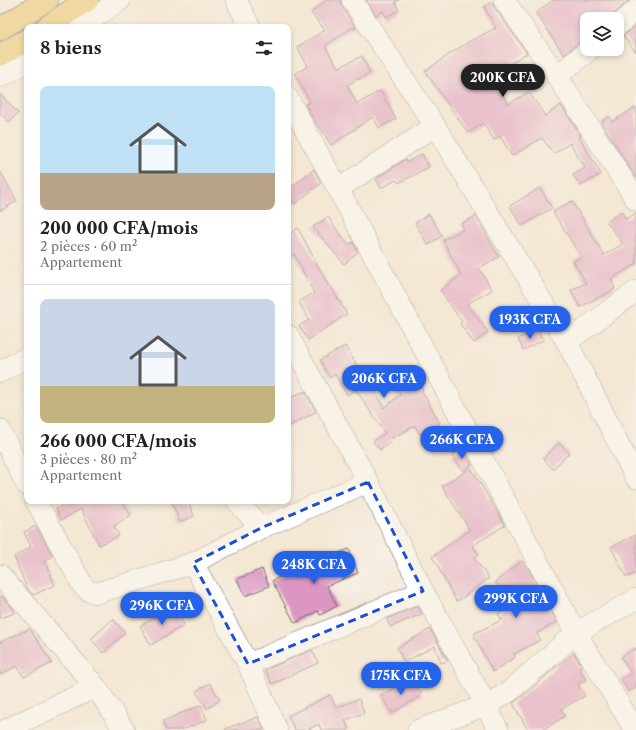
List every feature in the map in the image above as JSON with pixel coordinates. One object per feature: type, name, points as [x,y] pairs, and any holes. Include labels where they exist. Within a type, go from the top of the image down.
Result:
[{"type":"highway","points":[[0,29],[47,0]]},
{"type":"highway","points":[[51,24],[87,0]]},
{"type":"highway","points":[[0,55],[24,42]]},
{"type":"street","points":[[84,24],[120,0]]},
{"type":"street","points":[[236,0],[248,24]]},
{"type":"street","points":[[352,0],[435,126],[567,342],[636,478]]},
{"type":"street","points":[[504,0],[557,76],[636,200]]},
{"type":"street","points":[[624,20],[636,10]]},
{"type":"street","points":[[557,76],[581,56]]},
{"type":"street","points":[[0,77],[24,64]]},
{"type":"street","points":[[291,103],[338,188],[576,633],[635,730]]},
{"type":"street","points":[[338,188],[435,126]]},
{"type":"street","points":[[567,342],[636,291]]},
{"type":"street","points":[[291,344],[368,482],[423,591],[486,705],[498,730]]},
{"type":"street","points":[[0,372],[24,359]]},
{"type":"street","points":[[0,430],[24,479]]},
{"type":"street","points":[[38,504],[83,586],[89,591],[96,593],[193,563],[261,528],[368,482]]},
{"type":"street","points":[[240,504],[261,528]]},
{"type":"street","points":[[193,563],[248,664],[277,730]]},
{"type":"street","points":[[0,575],[96,687],[124,730]]},
{"type":"street","points":[[248,664],[423,591]]},
{"type":"street","points":[[418,730],[486,705],[510,691],[576,633],[636,599]]},
{"type":"street","points":[[0,724],[5,730],[96,687]]},
{"type":"highlighted area","points":[[368,482],[423,591],[248,664],[193,563],[261,528]]},
{"type":"building","points":[[326,0],[340,0],[342,7],[356,28],[354,29],[353,27],[325,46],[338,68],[362,56],[370,73],[347,85],[357,104],[380,91],[396,119],[379,128],[373,117],[331,145],[319,126],[318,127],[305,104],[310,102],[295,74],[308,66],[297,47],[325,30],[311,13]]},
{"type":"building","points":[[366,0],[399,0],[395,2],[399,10],[386,17],[383,11],[376,15]]},
{"type":"building","points":[[553,0],[630,0],[616,12],[580,12],[580,42],[564,55],[536,13]]},
{"type":"building","points":[[492,2],[527,53],[490,76],[508,104],[529,92],[545,116],[561,105],[581,136],[579,137],[601,174],[581,186],[573,175],[585,168],[570,143],[554,154],[542,138],[512,156],[500,136],[494,140],[483,123],[468,133],[425,71],[468,42],[496,28],[484,7]]},
{"type":"building","points":[[636,26],[636,52],[624,37],[624,35]]},
{"type":"building","points":[[0,94],[18,113],[9,122],[0,113]]},
{"type":"building","points":[[636,107],[636,178],[601,122],[609,117],[612,122]]},
{"type":"building","points":[[422,154],[429,167],[399,183],[396,180],[381,188],[376,179],[406,159],[407,162]]},
{"type":"building","points":[[314,169],[321,183],[295,204],[291,199],[291,188]]},
{"type":"building","points":[[0,171],[17,201],[0,211]]},
{"type":"building","points":[[540,188],[552,208],[522,226],[510,206]]},
{"type":"building","points":[[572,201],[604,255],[623,244],[607,222],[621,211],[626,219],[636,213],[636,264],[611,279],[615,289],[580,307],[571,290],[586,283],[573,261],[581,257],[553,212]]},
{"type":"building","points":[[429,214],[442,236],[428,245],[415,223]]},
{"type":"building","points":[[476,216],[499,257],[479,268],[492,290],[467,304],[488,332],[474,343],[460,324],[462,322],[440,290],[461,275],[443,240],[464,229],[461,224]]},
{"type":"building","points":[[328,217],[348,245],[353,242],[358,252],[344,264],[313,227]]},
{"type":"building","points":[[298,228],[328,285],[329,284],[347,314],[308,340],[299,326],[309,320],[299,302],[314,293],[294,254],[291,256],[291,233]]},
{"type":"building","points":[[537,329],[543,340],[523,350],[518,339]]},
{"type":"building","points":[[345,346],[384,408],[400,395],[394,387],[411,374],[423,390],[422,391],[440,423],[420,434],[415,426],[390,439],[391,441],[380,450],[373,441],[385,433],[356,390],[347,395],[335,374],[330,378],[320,360]]},
{"type":"building","points":[[305,391],[316,412],[291,425],[291,398]]},
{"type":"building","points":[[559,443],[569,453],[553,469],[543,459]]},
{"type":"building","points":[[463,448],[472,465],[463,471],[452,455]]},
{"type":"building","points":[[471,468],[505,525],[472,546],[479,554],[474,558],[489,578],[461,599],[456,601],[439,567],[432,557],[470,530],[442,486]]},
{"type":"building","points":[[65,504],[124,504],[131,515],[114,526],[119,536],[99,545],[81,509],[61,520],[56,509]]},
{"type":"building","points":[[172,504],[189,504],[194,516],[180,522]]},
{"type":"building","points":[[36,526],[53,556],[44,561],[55,585],[33,595],[27,588],[14,557],[31,547],[24,532]]},
{"type":"building","points":[[636,535],[636,573],[626,577],[611,547]]},
{"type":"building","points":[[349,549],[358,573],[327,586],[337,606],[320,615],[318,611],[295,623],[272,581],[293,570],[294,573],[316,562]]},
{"type":"building","points":[[522,561],[528,568],[557,622],[537,633],[540,640],[514,654],[515,657],[493,672],[475,638],[475,633],[502,620],[498,614],[514,606],[495,582]]},
{"type":"building","points":[[262,569],[269,586],[245,596],[237,579]]},
{"type":"building","points":[[2,596],[15,613],[0,618],[0,597]]},
{"type":"building","points":[[418,606],[422,614],[390,627],[387,619]]},
{"type":"building","points":[[174,607],[184,625],[151,645],[140,626]]},
{"type":"building","points":[[113,619],[125,633],[103,653],[91,639]]},
{"type":"building","points":[[30,629],[52,663],[24,677],[17,666],[0,675],[0,642]]},
{"type":"building","points":[[430,629],[448,661],[441,663],[435,646],[404,662],[397,648]]},
{"type":"building","points":[[636,648],[636,688],[628,692],[621,679],[631,674],[621,657]]},
{"type":"building","points":[[312,650],[318,663],[272,684],[265,670]]},
{"type":"building","points":[[574,653],[582,665],[579,667],[586,680],[578,684],[585,696],[561,709],[565,716],[543,730],[528,730],[513,703]]},
{"type":"building","points":[[412,680],[422,695],[392,713],[381,695]]},
{"type":"building","points":[[210,683],[220,700],[207,709],[196,691]]},
{"type":"building","points":[[330,695],[336,708],[359,699],[364,713],[345,720],[349,730],[321,730],[319,724],[307,730],[295,730],[288,716]]},
{"type":"building","points":[[201,705],[207,720],[182,730],[166,730],[163,721]]},
{"type":"building","points":[[258,717],[264,730],[225,729]]}]
